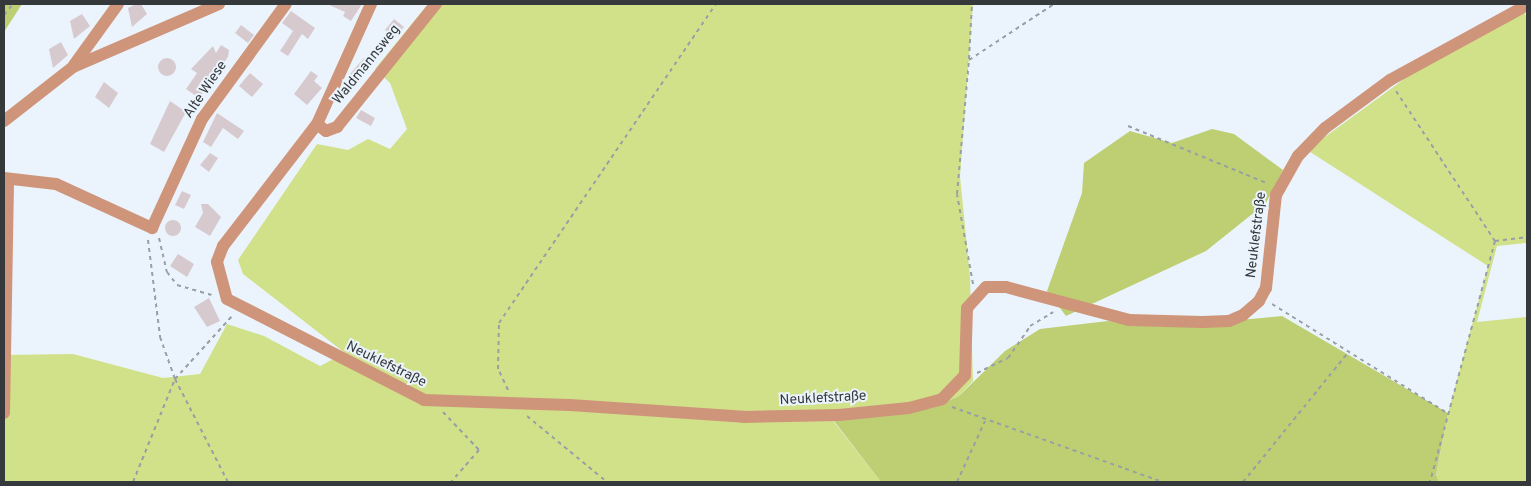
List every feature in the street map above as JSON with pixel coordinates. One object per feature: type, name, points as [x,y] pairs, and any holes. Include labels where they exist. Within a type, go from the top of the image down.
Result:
[{"type":"street","points":[[73,67],[118,4]]},
{"type":"street","points":[[4,121],[73,67],[219,4]]},
{"type":"street","name":"Alte Wiese","points":[[152,228],[202,120],[286,4]]},
{"type":"street","points":[[227,299],[217,262],[223,246],[317,124],[371,4]]},
{"type":"street","name":"Waldmannsweg","points":[[317,124],[326,131],[337,127],[436,4]]},
{"type":"street","name":"Neuklefstraße","points":[[980,291],[1006,287],[1063,305],[1129,320],[1230,321],[1249,311],[1266,288],[1279,185],[1298,156],[1325,128],[1390,80],[1527,5]]},
{"type":"street","points":[[4,413],[6,178],[56,184],[152,228]]},
{"type":"street","points":[[960,384],[966,370],[967,308],[980,291]]},
{"type":"street","name":"Neuklefstraße","points":[[227,299],[239,308],[400,390],[432,402],[516,403],[744,417],[839,415],[909,408],[942,399],[960,384]]},
{"type":"path","points":[[4,15],[13,4]]},
{"type":"path","points":[[608,482],[516,403],[498,369],[499,323],[716,4]]},
{"type":"path","points":[[972,4],[958,194],[970,282],[980,291]]},
{"type":"path","points":[[969,60],[1054,4]]},
{"type":"path","points":[[1390,80],[1495,241],[1430,482]]},
{"type":"path","points":[[1128,126],[1279,185]]},
{"type":"path","points":[[152,228],[160,239],[167,272],[177,285],[227,299]]},
{"type":"path","points":[[152,228],[148,259],[160,337],[175,379],[228,482]]},
{"type":"path","points":[[1495,241],[1527,237]]},
{"type":"path","points":[[1266,288],[1274,308],[1449,414]]},
{"type":"path","points":[[960,384],[987,365],[1008,358],[1030,326],[1063,305]]},
{"type":"path","points":[[133,482],[175,379],[239,308]]},
{"type":"path","points":[[1244,482],[1348,353]]},
{"type":"path","points":[[942,399],[958,412],[1118,463],[1163,482]]},
{"type":"path","points":[[432,402],[479,450],[451,482]]},
{"type":"path","points":[[957,482],[985,421]]},
{"type":"green space","points":[[4,4],[22,4],[4,32]]},
{"type":"green space","points":[[428,4],[973,4],[960,176],[970,277],[973,381],[959,396],[932,408],[831,418],[881,482],[4,482],[4,355],[73,354],[163,378],[200,374],[227,324],[264,336],[320,366],[345,353],[243,274],[238,260],[317,144],[348,150],[368,139],[390,149],[407,129],[390,83],[375,69]]},
{"type":"green space","points":[[1523,10],[1527,18],[1527,243],[1497,246],[1477,322],[1527,317],[1527,481],[1439,482],[1436,476],[1448,413],[1488,266],[1307,150],[1429,61]]},
{"type":"green space","points":[[1212,129],[1234,134],[1283,170],[1266,203],[1206,251],[1066,316],[1047,291],[1082,193],[1084,163],[1130,131],[1172,143]]},
{"type":"green space","points":[[1282,316],[1448,413],[1436,475],[1439,482],[881,482],[831,417],[932,408],[959,396],[1005,351],[1040,329],[1108,321],[1166,327]]},
{"type":"building","points":[[141,4],[147,14],[132,27],[128,8]]},
{"type":"building","points":[[327,4],[362,4],[351,21],[343,16],[345,12]]},
{"type":"building","points":[[291,11],[315,28],[308,39],[302,34],[288,56],[280,51],[293,31],[282,23]]},
{"type":"building","points":[[82,14],[90,26],[74,39],[70,21]]},
{"type":"building","points":[[394,19],[404,27],[395,38],[385,30]]},
{"type":"building","points":[[241,25],[254,35],[248,43],[235,33]]},
{"type":"building","points":[[61,42],[68,55],[53,68],[49,49]]},
{"type":"building","points":[[221,45],[229,50],[228,57],[199,98],[186,89],[197,73],[191,69],[213,46],[216,53]]},
{"type":"building","points":[[167,58],[173,61],[176,67],[173,73],[167,76],[161,73],[158,67],[161,61]]},
{"type":"building","points":[[364,58],[372,65],[359,82],[350,74]]},
{"type":"building","points":[[311,71],[318,76],[314,81],[322,88],[307,105],[294,94]]},
{"type":"building","points":[[250,73],[263,84],[252,97],[239,86]]},
{"type":"building","points":[[104,82],[118,93],[109,108],[95,97]]},
{"type":"building","points":[[170,101],[186,112],[164,152],[150,144]]},
{"type":"building","points":[[361,110],[375,118],[371,126],[356,118]]},
{"type":"building","points":[[217,113],[244,131],[238,139],[223,128],[211,147],[203,142]]},
{"type":"building","points":[[210,153],[218,158],[209,172],[200,165]]},
{"type":"building","points":[[182,191],[191,195],[184,209],[175,205]]},
{"type":"building","points":[[201,204],[208,204],[221,217],[210,236],[195,227],[203,213]]},
{"type":"building","points":[[173,220],[181,228],[173,236],[165,228]]},
{"type":"building","points":[[178,254],[194,264],[187,277],[170,266]]},
{"type":"building","points":[[209,298],[220,321],[207,327],[194,307]]}]
